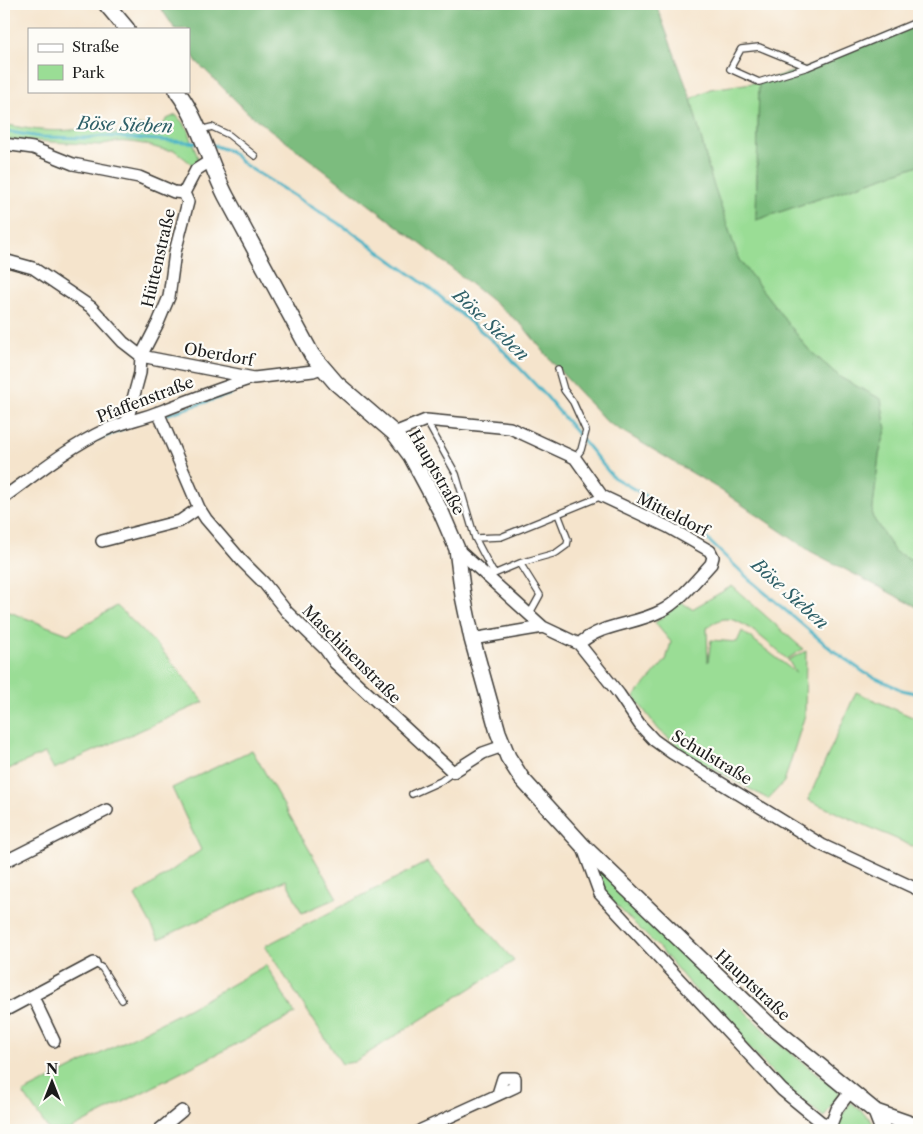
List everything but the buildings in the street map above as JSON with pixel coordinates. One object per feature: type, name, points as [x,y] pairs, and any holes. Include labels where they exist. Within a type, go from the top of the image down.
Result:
[{"type":"main road","points":[[106,4],[126,28]]},
{"type":"main road","name":"Hauptstraße","points":[[178,92],[205,144],[226,196],[306,344],[321,368],[394,433],[424,479],[451,532],[457,549],[463,596],[472,639],[503,746],[522,779],[581,844],[726,986],[876,1112],[919,1127]]},
{"type":"main road","points":[[876,1112],[883,1130]]},
{"type":"street","name":"Hüttenstraße","points":[[4,144],[33,148],[73,164],[134,175],[174,192],[184,193]]},
{"type":"street","name":"Hüttenstraße","points":[[184,193],[196,170],[205,144]]},
{"type":"street","name":"Hüttenstraße","points":[[141,356],[169,296],[175,252],[188,202],[184,193]]},
{"type":"street","name":"Oberdorf","points":[[4,260],[33,268],[91,307],[123,342],[141,356],[254,378],[313,371],[321,368]]},
{"type":"street","points":[[127,420],[140,373],[141,356]]},
{"type":"street","name":"Pfaffenstraße","points":[[4,497],[62,456],[105,430],[127,420],[158,412],[190,398],[254,378]]},
{"type":"street","name":"Maschinenstraße","points":[[158,412],[199,508],[242,561],[264,583],[287,612],[325,649],[335,663],[453,772]]},
{"type":"street","name":"Mitteldorf","points":[[394,433],[426,420],[510,428],[578,454],[602,496],[668,527],[710,550],[712,564],[661,611],[596,633],[579,644]]},
{"type":"street","points":[[102,541],[180,521],[199,508]]},
{"type":"street","name":"Schulstraße","points":[[457,549],[543,627],[579,644],[619,694],[640,725],[666,749],[816,841],[919,890]]},
{"type":"street","points":[[472,639],[543,627]]},
{"type":"street","points":[[453,772],[483,753],[503,746]]},
{"type":"street","points":[[4,862],[107,810]]},
{"type":"street","name":"Hauptstraße","points":[[581,844],[600,894],[782,1090],[830,1128]]},
{"type":"street","points":[[4,1011],[33,998],[94,963]]},
{"type":"street","points":[[33,998],[54,1040]]},
{"type":"street","points":[[830,1128],[837,1109],[850,1092]]},
{"type":"street","points":[[421,1130],[498,1094]]},
{"type":"street","points":[[159,1130],[182,1111]]},
{"type":"lane","points":[[808,67],[759,47],[741,49],[730,69],[759,82],[808,67],[919,21]]},
{"type":"lane","points":[[205,144],[212,127],[228,135],[255,156]]},
{"type":"lane","points":[[558,369],[564,390],[573,402],[586,431],[578,454]]},
{"type":"lane","points":[[426,420],[456,474],[475,538],[494,574],[520,563],[546,557],[567,545],[568,540],[558,514]]},
{"type":"lane","points":[[475,538],[501,537],[602,496]]},
{"type":"lane","points":[[520,563],[540,595],[529,615]]},
{"type":"lane","points":[[412,794],[442,781],[453,772]]},
{"type":"lane","points":[[94,963],[102,968],[122,1000]]},
{"type":"green space","points":[[158,4],[656,4],[691,99],[711,177],[739,260],[808,349],[841,378],[881,399],[886,430],[879,455],[872,516],[895,552],[919,563],[919,608],[810,551],[719,489],[607,422],[558,369],[522,325],[426,248],[247,112],[197,62],[190,51],[190,28],[174,28]]},
{"type":"green space","points":[[919,21],[919,165],[756,220],[759,82],[808,67]]},
{"type":"green space","points":[[759,82],[756,220],[919,165],[919,563],[895,553],[872,516],[879,455],[886,430],[881,399],[841,378],[808,349],[739,260],[711,177],[691,99],[710,89]]},
{"type":"green space","points":[[176,115],[188,129],[199,161],[193,165],[174,150],[164,150],[135,143],[118,142],[100,145],[4,139],[4,124],[55,131],[94,127],[107,123],[111,133],[130,133],[133,125],[160,128],[167,119]]},
{"type":"green space","points":[[732,586],[803,649],[787,659],[743,624],[722,619],[707,628],[708,662],[711,640],[737,642],[742,631],[796,673],[788,660],[806,651],[805,715],[784,782],[768,799],[690,756],[659,730],[634,697],[666,660],[671,642],[655,623],[681,602],[692,609]]},
{"type":"green space","points":[[117,606],[160,648],[204,702],[54,769],[45,753],[4,771],[4,610],[68,634]]},
{"type":"green space","points":[[856,692],[919,720],[919,849],[808,800]]},
{"type":"green space","points":[[252,750],[337,898],[302,913],[286,880],[159,939],[135,896],[201,850],[172,788]]},
{"type":"green space","points":[[427,862],[514,961],[354,1062],[342,1064],[265,946]]},
{"type":"green space","points":[[593,862],[771,1037],[840,1092],[824,1117],[789,1090],[687,981],[663,952],[602,891]]},
{"type":"green space","points":[[266,965],[295,1014],[69,1130],[49,1130],[23,1093],[188,1009]]},
{"type":"green space","points":[[851,1102],[871,1120],[876,1130],[835,1130],[839,1119]]},
{"type":"waterway","name":"Böse Sieben","points":[[4,131],[40,137],[87,138],[103,136],[199,143]]},
{"type":"waterway","name":"Böse Sieben","points":[[210,144],[230,151],[245,165],[352,232],[431,289],[499,346],[547,397],[613,477],[646,496],[706,538],[751,581],[831,649],[865,673],[902,690],[919,694]]},
{"type":"waterway","points":[[168,414],[231,394]]},
{"type":"waterway","points":[[99,439],[123,429]]}]
